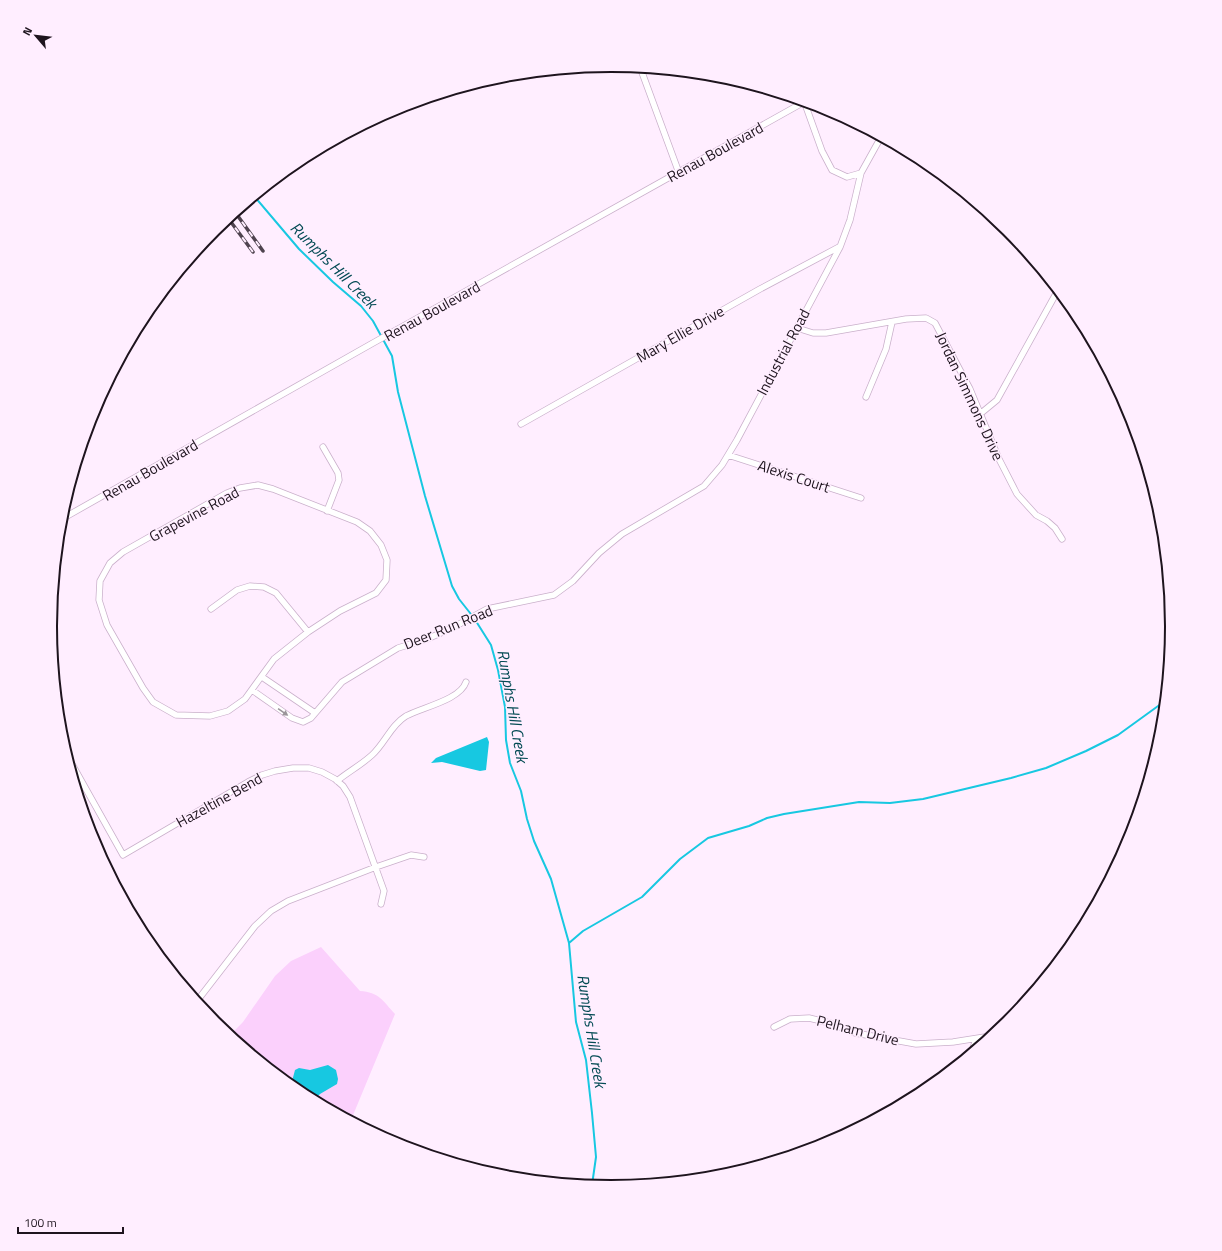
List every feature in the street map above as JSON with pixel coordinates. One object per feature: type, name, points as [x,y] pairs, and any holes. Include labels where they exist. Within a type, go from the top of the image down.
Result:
[{"type":"street","points":[[642,73],[679,173]]},
{"type":"street","name":"Renau Boulevard","points":[[68,515],[373,343],[679,173],[798,104]]},
{"type":"street","points":[[806,108],[822,151],[832,170],[847,178],[861,173]]},
{"type":"street","name":"Industrial Road","points":[[670,507],[704,486],[722,465],[728,455],[840,247],[850,220],[861,173],[879,141]]},
{"type":"street","name":"Mary Ellie Drive","points":[[521,424],[760,289],[840,247]]},
{"type":"street","points":[[980,414],[997,400],[1056,294]]},
{"type":"street","name":"Jordan Simmons Drive","points":[[797,328],[813,333],[826,333],[920,318],[926,318],[935,323],[970,389],[999,459],[1017,494],[1036,515],[1047,520],[1055,528],[1062,539]]},
{"type":"street","points":[[866,397],[886,349],[892,322]]},
{"type":"street","points":[[324,447],[338,472],[339,480],[327,511]]},
{"type":"street","name":"Alexis Court","points":[[728,455],[861,498]]},
{"type":"street","name":"Grapevine Road","points":[[258,485],[273,489],[357,522],[370,531],[381,546],[387,560],[386,580],[376,593],[340,611],[308,632],[274,659],[245,699],[228,711],[210,716],[176,715],[153,702],[143,688],[108,625],[99,600],[100,581],[110,564],[123,552],[227,493],[240,488],[258,485]]},
{"type":"street","name":"Deer Run Road","points":[[315,713],[342,682],[398,648],[452,628],[487,609],[554,595],[573,581],[599,553],[622,534],[670,507]]},
{"type":"street","points":[[211,608],[237,590],[250,586],[264,587],[276,593],[308,632]]},
{"type":"street","points":[[252,690],[299,722],[303,722],[311,718],[315,713],[262,677]]},
{"type":"street","points":[[337,781],[373,754],[400,721],[413,713],[455,695],[465,687],[466,682]]},
{"type":"street","name":"Hazeltine Bend","points":[[77,774],[123,856],[262,775],[293,768],[309,768],[322,772],[343,786],[350,797],[384,892],[381,904]]},
{"type":"street","points":[[200,997],[255,926],[271,911],[288,901],[376,867],[411,855],[424,857]]},
{"type":"street","name":"Pelham Drive","points":[[774,1027],[790,1019],[809,1018],[830,1023],[855,1033],[916,1044],[934,1044],[980,1038]]},
{"type":"street","points":[[975,1043],[976,1039]]},
{"type":"shaded area","points":[[321,947],[360,991],[376,995],[384,1001],[395,1014],[353,1115],[303,1086],[274,1065],[234,1031],[243,1022],[275,976],[291,961]]},
{"type":"water","points":[[487,737],[489,742],[486,770],[480,771],[442,762],[431,763],[436,758]]},
{"type":"water","points":[[328,1065],[336,1070],[338,1079],[337,1084],[318,1096],[293,1079],[295,1070],[299,1068],[310,1070]]},
{"type":"waterway","name":"Rumphs Hill Creek","points":[[257,200],[299,249],[333,282],[361,306],[373,321],[392,356],[398,392],[425,496],[452,586],[459,599],[474,618],[491,645],[498,670],[505,707],[506,740],[510,763],[521,791],[527,819],[534,841],[551,879],[569,943],[576,1022],[586,1060],[592,1113],[596,1157],[593,1179]]},
{"type":"waterway","points":[[569,943],[583,931],[642,897],[680,859],[708,838],[749,826],[767,818],[784,814],[859,802],[890,803],[923,799],[1046,768],[1086,751],[1118,735],[1159,706]]},
{"type":"railway","points":[[238,216],[263,251]]},
{"type":"railway","points":[[231,223],[253,252]]}]
